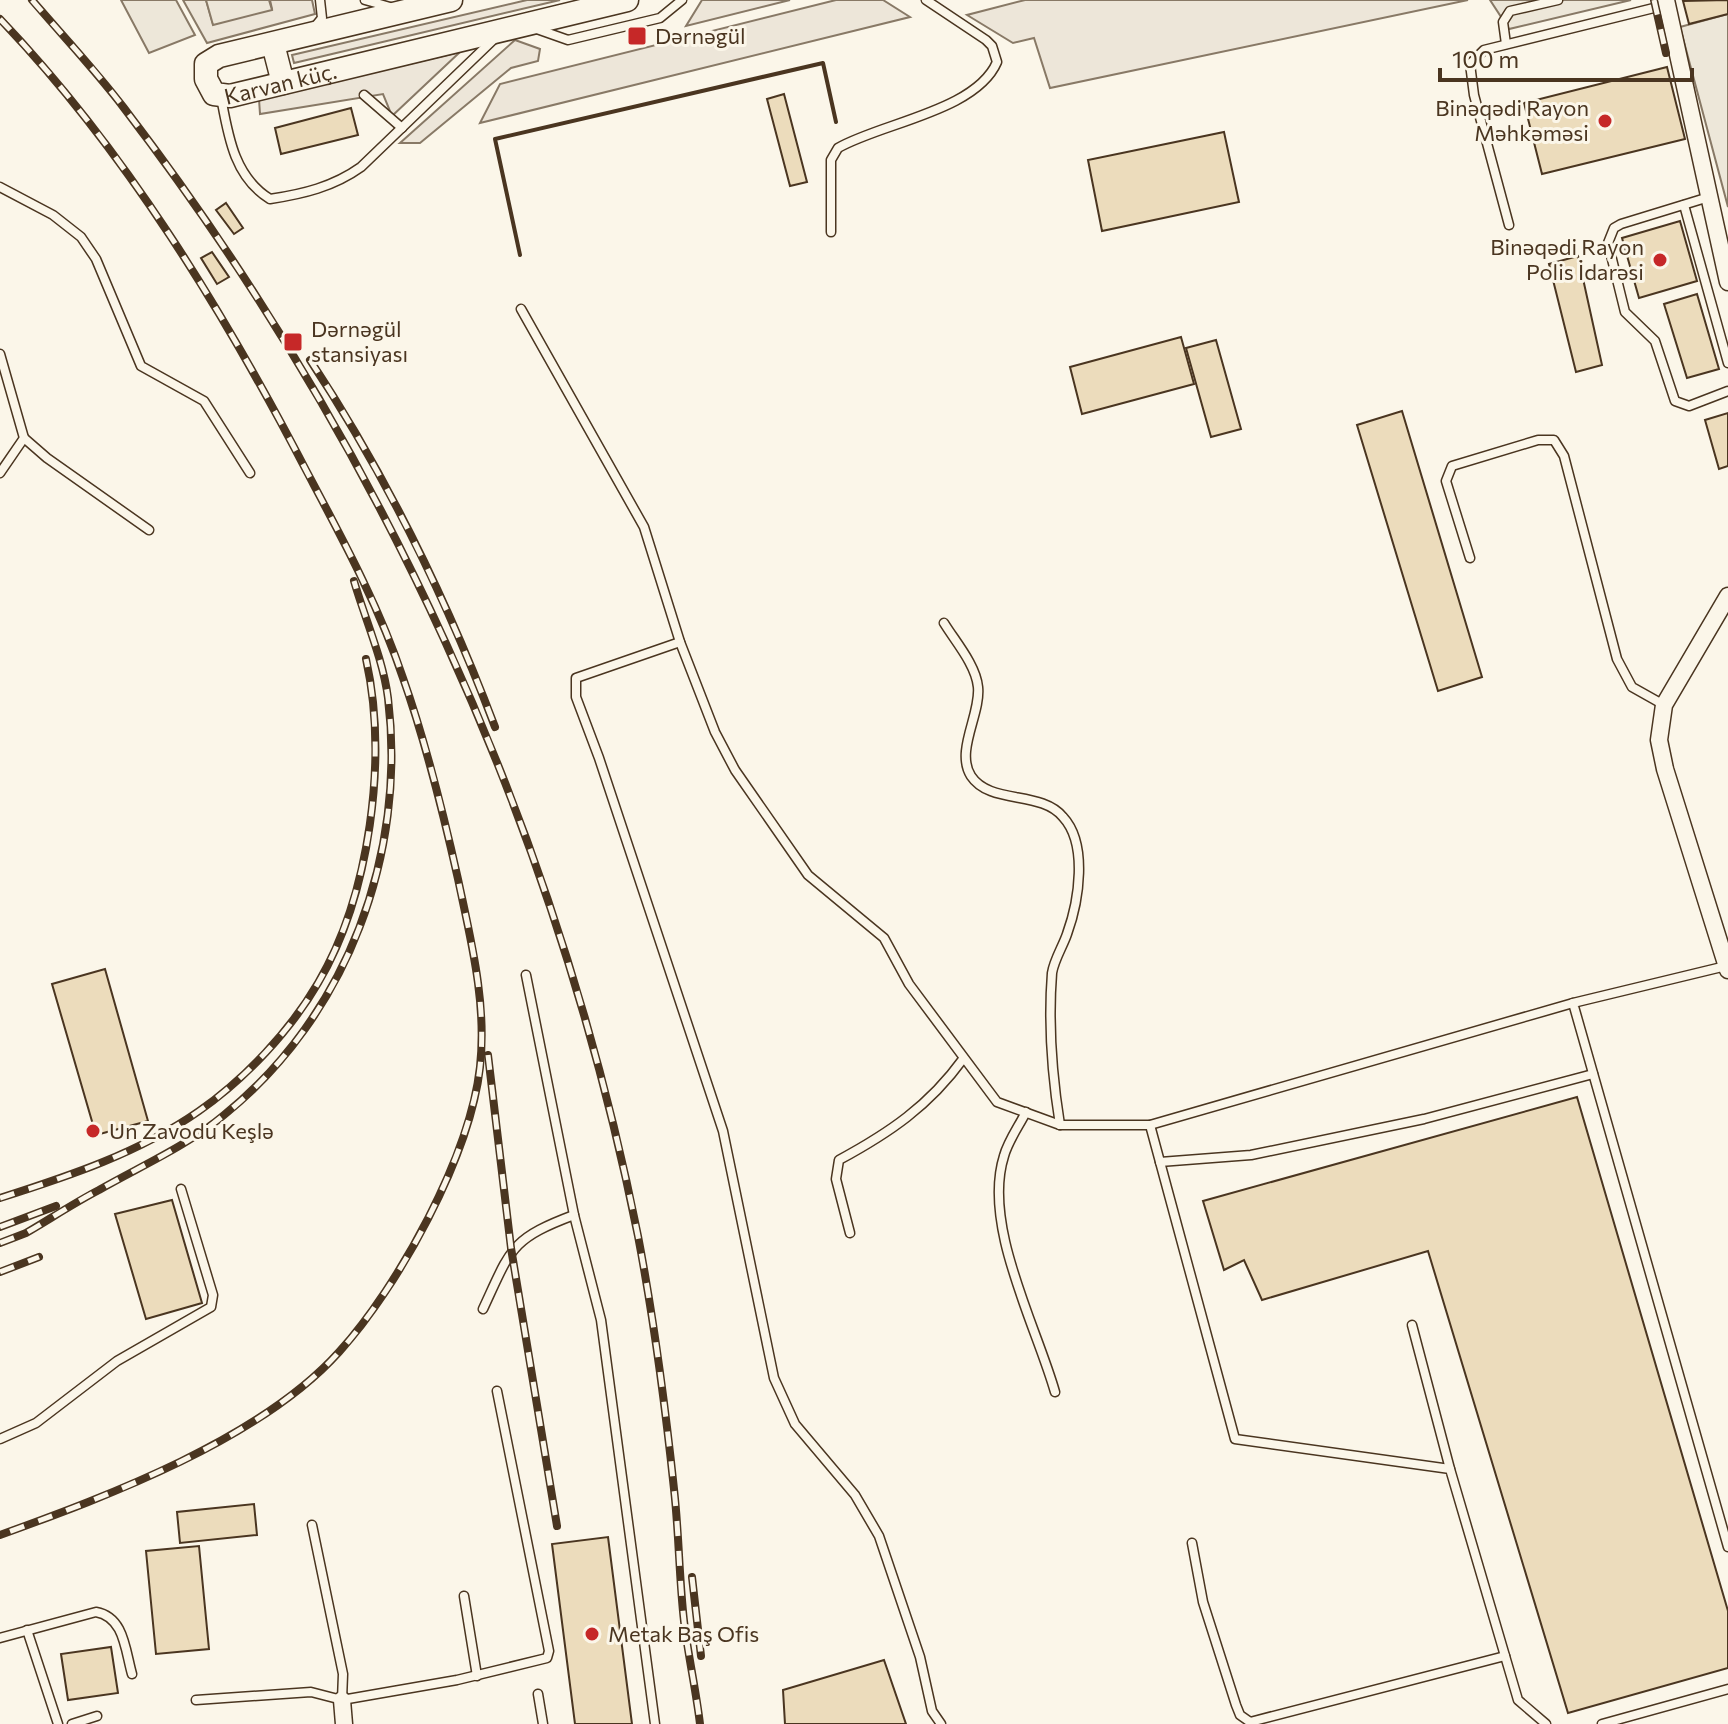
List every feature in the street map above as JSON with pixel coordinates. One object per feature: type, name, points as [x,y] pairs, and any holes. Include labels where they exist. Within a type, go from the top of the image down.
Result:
[{"type":"street","name":"Karvan küç.","points":[[451,0],[219,56],[206,64],[209,87],[221,97],[627,0]]},
{"type":"street","points":[[1666,2],[1728,282]]},
{"type":"street","points":[[273,44],[283,83]]},
{"type":"street","points":[[1727,968],[1665,769],[1659,740],[1664,705],[1728,596]]},
{"type":"street","points":[[342,1700],[344,1724]]},
{"type":"lane","points":[[310,34],[322,18],[320,0]]},
{"type":"lane","points":[[365,0],[402,11]]},
{"type":"lane","points":[[526,25],[568,40],[660,18],[682,0]]},
{"type":"lane","points":[[831,232],[831,160],[838,148],[950,104],[985,80],[997,62],[992,46],[986,40],[926,0]]},
{"type":"lane","points":[[1506,44],[1503,22],[1510,11],[1558,0]]},
{"type":"lane","points":[[1509,225],[1469,74],[1470,64],[1477,55],[1506,44],[1666,2]]},
{"type":"lane","points":[[221,97],[231,150],[256,191],[270,199],[309,192],[344,179],[402,128],[503,30]]},
{"type":"lane","points":[[364,95],[402,128]]},
{"type":"lane","points":[[0,187],[53,215],[81,237],[96,259],[141,366],[204,401],[250,473]]},
{"type":"lane","points":[[1710,197],[1614,228],[1608,243],[1625,312],[1655,341],[1675,401],[1689,406],[1728,391]]},
{"type":"lane","points":[[1684,205],[1728,363]]},
{"type":"lane","points":[[521,309],[644,527],[680,642],[715,732],[766,816],[808,875],[884,938],[909,984],[997,1102],[1060,1125],[1150,1125],[1573,1003],[1727,968]]},
{"type":"lane","points":[[0,354],[24,438],[149,530]]},
{"type":"lane","points":[[0,473],[24,438]]},
{"type":"lane","points":[[1470,558],[1446,481],[1447,472],[1452,466],[1523,444],[1554,440],[1564,456],[1617,659],[1632,687],[1664,705]]},
{"type":"lane","points":[[944,623],[978,683],[966,760],[971,776],[986,789],[1031,799],[1062,814],[1076,836],[1078,873],[1069,930],[1052,971],[1050,1063],[1060,1125]]},
{"type":"lane","points":[[680,642],[576,678],[576,697],[723,1131],[774,1378],[795,1424],[855,1495],[879,1536],[920,1657],[932,1711],[941,1724]]},
{"type":"lane","points":[[526,975],[574,1215],[598,1302],[655,1724]]},
{"type":"lane","points":[[1573,1003],[1728,1547]]},
{"type":"lane","points":[[850,1233],[836,1179],[839,1160],[902,1124],[942,1088],[963,1059]]},
{"type":"lane","points":[[1160,1162],[1265,1152],[1424,1119],[1593,1074]]},
{"type":"lane","points":[[1026,1112],[1003,1156],[998,1205],[1019,1287],[1055,1392]]},
{"type":"lane","points":[[1150,1125],[1235,1439],[1450,1469]]},
{"type":"lane","points":[[0,1439],[36,1423],[117,1361],[211,1307],[213,1295],[181,1189]]},
{"type":"lane","points":[[483,1309],[511,1248],[543,1226],[574,1215]]},
{"type":"lane","points":[[1412,1325],[1450,1469],[1518,1700],[1546,1724]]},
{"type":"lane","points":[[196,1700],[311,1692],[342,1700],[542,1661],[549,1651],[497,1391]]},
{"type":"lane","points":[[312,1525],[343,1674],[342,1700]]},
{"type":"lane","points":[[1192,1543],[1203,1602],[1236,1705],[1240,1715],[1250,1722],[1505,1656]]},
{"type":"lane","points":[[464,1596],[477,1676]]},
{"type":"lane","points":[[0,1638],[96,1612],[110,1615],[117,1622],[132,1674]]},
{"type":"lane","points":[[27,1630],[58,1724]]},
{"type":"lane","points":[[1602,1724],[1728,1689]]},
{"type":"lane","points":[[538,1694],[543,1724]]},
{"type":"lane","points":[[72,1724],[97,1716]]},
{"type":"shaded area","points":[[121,0],[176,0],[195,35],[149,53]]},
{"type":"shaded area","points":[[183,0],[206,0],[213,24],[272,9],[270,0],[312,0],[315,14],[207,43]]},
{"type":"shaded area","points":[[206,0],[269,0],[272,10],[213,25]]},
{"type":"shaded area","points":[[527,0],[560,0],[294,63],[292,55]]},
{"type":"shaded area","points":[[702,0],[790,0],[686,26]]},
{"type":"shaded area","points":[[836,0],[883,0],[910,17],[480,123],[500,84]]},
{"type":"shaded area","points":[[1025,0],[1468,0],[1050,88],[1034,38],[1013,43],[967,15]]},
{"type":"shaded area","points":[[1490,0],[1631,0],[1509,29]]},
{"type":"shaded area","points":[[1728,14],[1728,207],[1680,27]]},
{"type":"shaded area","points":[[515,40],[540,49],[538,61],[511,68],[420,143],[400,143]]},
{"type":"shaded area","points":[[460,52],[392,116],[383,94],[260,114],[259,99]]},
{"type":"building","points":[[1728,0],[1728,14],[1689,24],[1683,1]]},
{"type":"building","name":"Binəqədi Rayon Məhkəməsi","points":[[1667,67],[1685,139],[1542,174],[1524,103]]},
{"type":"building","points":[[784,94],[807,182],[790,186],[767,99]]},
{"type":"building","points":[[351,108],[358,135],[281,154],[275,128]]},
{"type":"building","points":[[1224,132],[1239,202],[1102,231],[1088,160]]},
{"type":"building","points":[[226,203],[243,228],[234,234],[216,210]]},
{"type":"building","name":"Binəqədi Rayon Polis İdarəsi","points":[[1680,221],[1697,281],[1639,298],[1622,238]]},
{"type":"building","points":[[212,252],[229,277],[217,284],[201,258]]},
{"type":"building","points":[[1578,256],[1602,365],[1576,372],[1549,264]]},
{"type":"building","points":[[1697,294],[1719,369],[1687,378],[1664,304]]},
{"type":"building","points":[[1181,337],[1194,384],[1082,414],[1070,367]]},
{"type":"building","points":[[1216,340],[1241,429],[1211,437],[1186,348]]},
{"type":"building","points":[[1402,411],[1482,677],[1438,691],[1357,425]]},
{"type":"building","points":[[1728,413],[1728,466],[1719,469],[1705,420]]},
{"type":"building","points":[[105,969],[148,1121],[96,1135],[52,984]]},
{"type":"building","points":[[1577,1097],[1728,1611],[1728,1668],[1568,1713],[1428,1251],[1262,1300],[1244,1260],[1224,1270],[1203,1201]]},
{"type":"building","points":[[172,1200],[202,1303],[146,1319],[115,1214]]},
{"type":"building","points":[[254,1504],[257,1535],[180,1543],[177,1512]]},
{"type":"building","name":"Metak Baş Ofis","points":[[608,1537],[632,1724],[575,1724],[552,1544]]},
{"type":"building","points":[[199,1546],[209,1649],[156,1654],[146,1551]]},
{"type":"building","points":[[111,1647],[118,1693],[68,1700],[61,1654]]},
{"type":"building","points":[[884,1660],[906,1724],[785,1724],[783,1690]]},
{"type":"railway","points":[[32,0],[124,108],[216,235],[300,367],[377,502],[446,642],[506,786],[559,933],[603,1083],[638,1236],[663,1394],[676,1506],[684,1621],[700,1724]]},
{"type":"railway","points":[[1654,0],[1666,53]]},
{"type":"railway","points":[[0,19],[89,123],[170,235],[242,352],[372,599],[411,703],[440,803],[473,949],[480,996],[482,1043],[474,1102],[447,1179],[385,1292],[339,1352],[268,1412],[226,1438],[134,1483],[0,1535]]},
{"type":"railway","points":[[310,360],[363,447],[412,538],[456,632],[495,727]]},
{"type":"railway","points":[[0,1243],[26,1233],[163,1155],[224,1115],[267,1075],[304,1030],[335,981],[359,928],[377,872],[388,815],[391,757],[386,683],[354,581]]},
{"type":"railway","points":[[0,1198],[103,1162],[176,1126],[216,1098],[249,1069],[307,1001],[336,948],[351,909],[370,825],[375,739],[366,659]]},
{"type":"railway","points":[[488,1055],[511,1248],[557,1526]]},
{"type":"railway","points":[[0,1227],[56,1206]]},
{"type":"railway","points":[[0,1272],[39,1257]]},
{"type":"railway","points":[[692,1577],[701,1656]]},
{"type":"wall","points":[[520,255],[495,139],[823,63],[836,122]]},
{"type":"place","name":"Dərnəgül","points":[[637,36]]},
{"type":"place","name":"Binəqədi Rayon Məhkəməsi","points":[[1605,121]]},
{"type":"place","name":"Binəqədi Rayon Polis İdarəsi","points":[[1660,260]]},
{"type":"place","name":"Dərnəgül stansiyası","points":[[293,342]]},
{"type":"place","name":"Un Zavodu Keşlə","points":[[93,1131]]},
{"type":"place","name":"Metak Baş Ofis","points":[[592,1634]]}]
